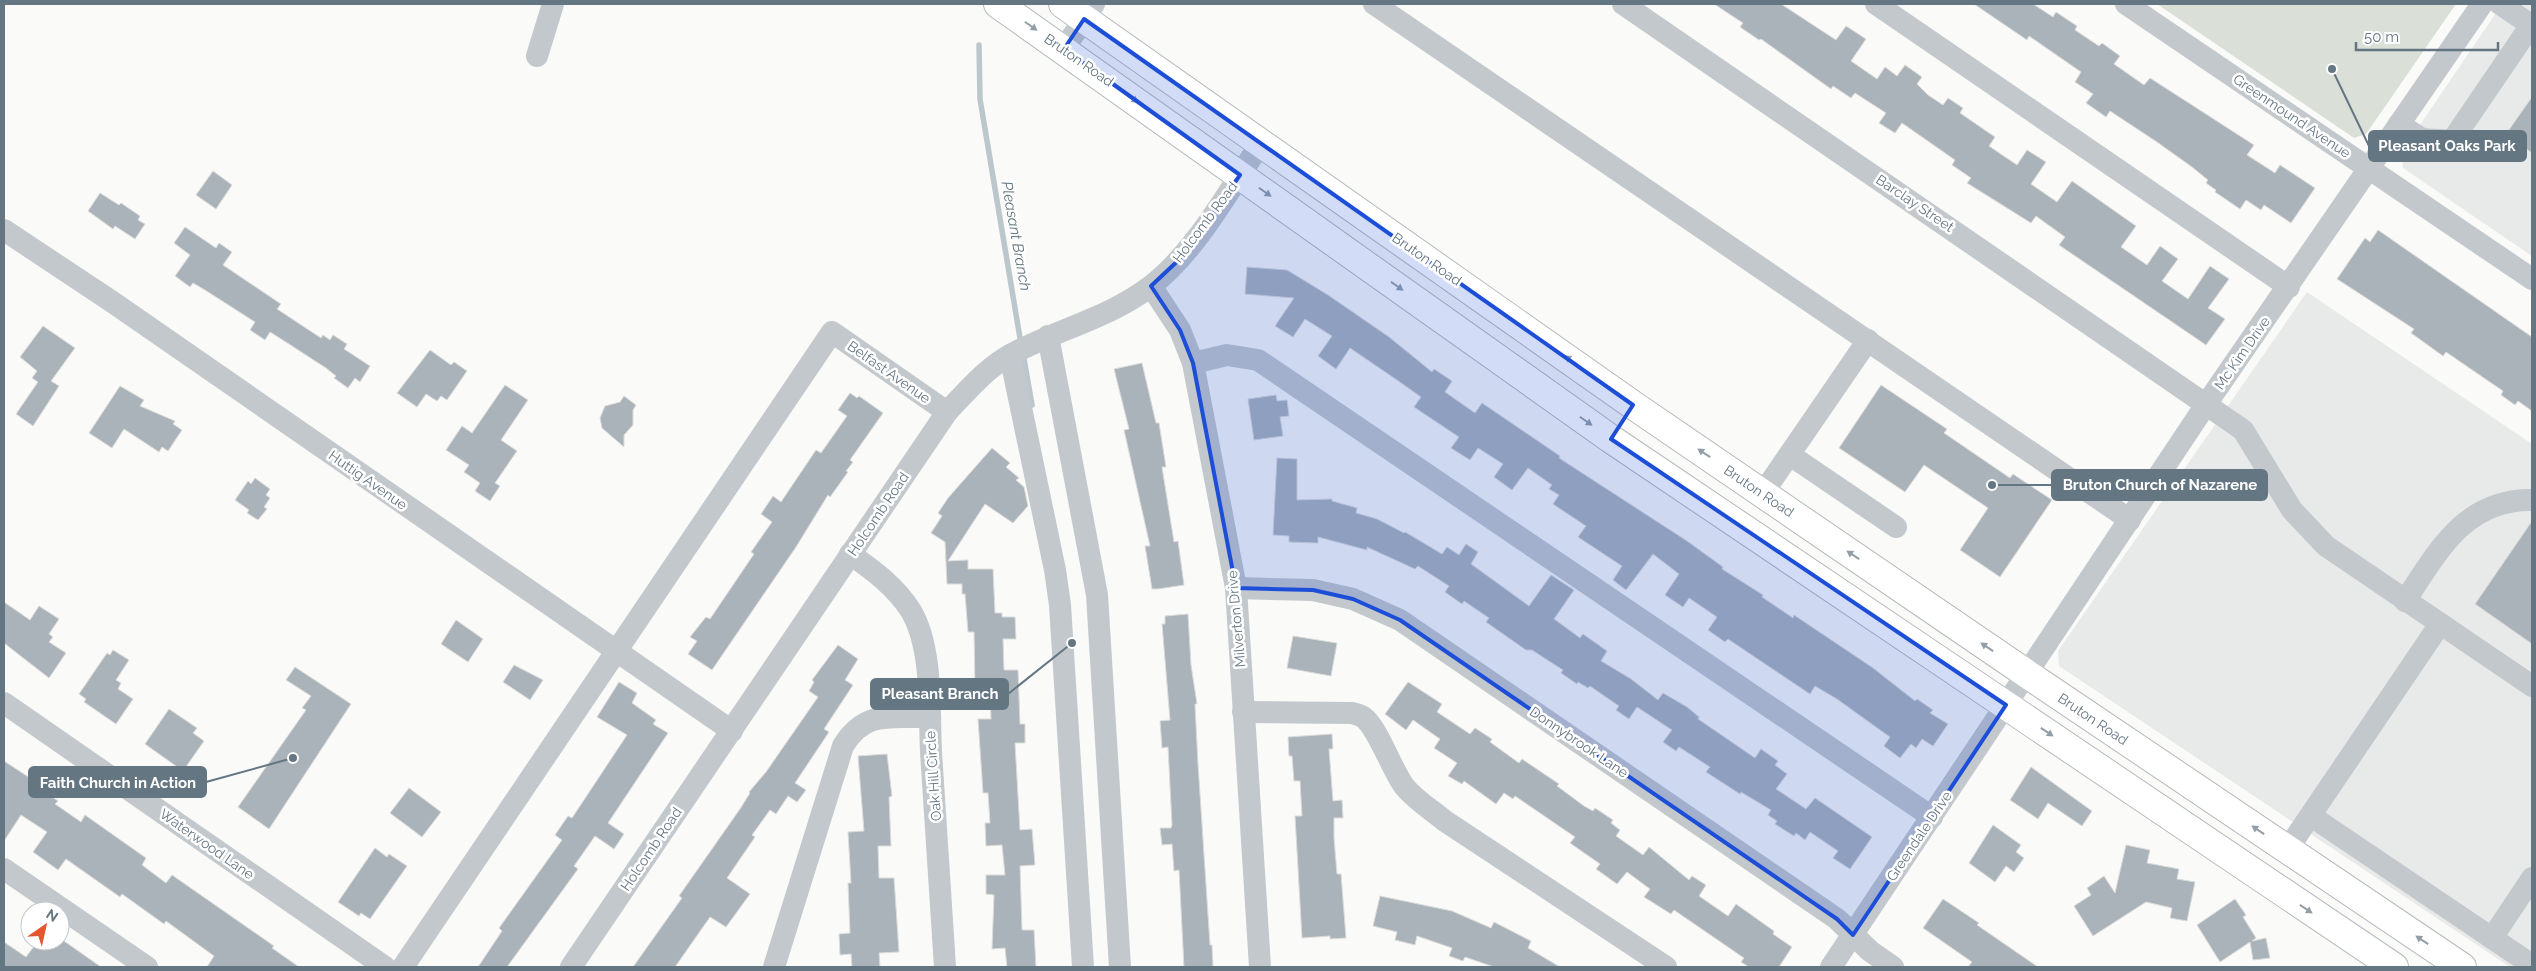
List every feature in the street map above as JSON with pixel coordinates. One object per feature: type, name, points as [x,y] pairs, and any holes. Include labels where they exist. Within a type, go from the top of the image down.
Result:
[{"type":"main road","name":"Bruton Road","points":[[998,4],[1611,439],[2394,967]]},
{"type":"main road","name":"Bruton Road","points":[[1081,9],[1261,143],[1633,404],[2027,674],[2462,967]]},
{"type":"main road","points":[[1611,439],[1633,404]]},
{"type":"main road","points":[[2266,882],[2287,850]]},
{"type":"street","points":[[537,56],[552,4]]},
{"type":"street","points":[[1374,4],[2130,520]]},
{"type":"street","name":"Barclay Street","points":[[1623,4],[2207,403],[2243,430],[2292,510],[2326,546],[2532,686]]},
{"type":"street","points":[[1876,4],[2288,286]]},
{"type":"street","name":"Greenmound Avenue","points":[[2126,4],[2532,279]]},
{"type":"street","name":"Mc Kim Drive","points":[[2006,705],[2207,403],[2482,4]]},
{"type":"street","points":[[2399,124],[2422,139],[2452,141],[2531,25],[2500,4]]},
{"type":"street","points":[[1064,49],[1081,9]]},
{"type":"street","name":"Holcomb Road","points":[[571,967],[947,412],[975,382],[1010,355],[1043,339],[1114,310],[1151,286],[1183,256],[1261,143]]},
{"type":"street","name":"Huttig Avenue","points":[[4,230],[111,301],[732,731]]},
{"type":"street","name":"Milverton Drive","points":[[1151,286],[1180,330],[1193,363],[1236,588],[1260,967]]},
{"type":"street","name":"Belfast Avenue","points":[[614,651],[832,332],[947,412]]},
{"type":"street","points":[[1043,339],[1097,596],[1120,967]]},
{"type":"street","points":[[1763,493],[1868,340]]},
{"type":"street","points":[[1010,355],[1055,570],[1060,605],[1083,967]]},
{"type":"street","points":[[1193,363],[1227,355],[1258,360],[1932,817]]},
{"type":"street","points":[[1790,455],[1896,527]]},
{"type":"street","points":[[2405,601],[2443,543],[2467,521],[2490,506],[2512,499],[2532,500]]},
{"type":"street","name":"Oak Hill Circle","points":[[850,554],[877,573],[911,611],[921,634],[928,682],[944,967]]},
{"type":"street","name":"Donnybrook Lane","points":[[1236,588],[1313,590],[1353,599],[1400,620],[1837,919],[1870,952],[1893,967]]},
{"type":"street","points":[[2287,850],[2440,624]]},
{"type":"street","points":[[403,967],[614,651]]},
{"type":"street","name":"Waterwood Lane","points":[[4,704],[385,967]]},
{"type":"street","name":"Greendale Drive","points":[[1831,967],[2006,705]]},
{"type":"street","points":[[1243,712],[1352,713],[1363,717],[1370,724],[1393,770],[1406,788],[1424,804],[1446,821],[1666,967]]},
{"type":"street","points":[[774,967],[843,746],[862,723],[875,719],[929,717]]},
{"type":"street","points":[[2311,816],[2532,965]]},
{"type":"street","points":[[4,868],[147,967]]},
{"type":"street","points":[[2492,938],[2532,878]]},
{"type":"highlighted area","points":[[1084,19],[1633,405],[1611,439],[2006,705],[1853,935],[1837,919],[1400,620],[1353,599],[1313,590],[1236,588],[1193,363],[1180,330],[1151,286],[1183,256],[1240,175],[1064,49]]},
{"type":"shaded area","points":[[2157,4],[2456,4],[2366,134],[2354,138]]},
{"type":"shaded area","points":[[2502,4],[2532,4],[2532,256],[2403,168],[2401,153]]},
{"type":"shaded area","points":[[2307,292],[2532,444],[2532,967],[2510,967],[2059,666],[2058,651]]},
{"type":"building","points":[[1714,4],[1781,4],[1836,40],[1846,26],[1866,39],[1851,61],[1877,79],[1885,67],[1897,76],[1905,65],[1922,77],[1917,84],[1928,95],[1943,105],[1948,98],[1963,108],[1960,113],[1995,137],[1989,146],[2017,165],[2027,150],[2046,162],[2031,184],[2057,202],[2072,181],[2136,226],[2121,247],[2147,265],[2160,246],[2178,259],[2162,281],[2188,299],[2210,266],[2229,279],[2208,308],[2225,319],[2206,345],[2059,245],[2065,237],[2036,216],[2031,223],[1967,183],[1971,178],[1952,165],[1955,160],[1902,123],[1895,133],[1879,123],[1886,113],[1855,93],[1851,98],[1833,86],[1831,89],[1761,39],[1759,40],[1740,27],[1743,23]]},
{"type":"building","points":[[1974,4],[2033,4],[2053,17],[2056,12],[2077,26],[2075,30],[2099,46],[2102,43],[2120,56],[2114,64],[2144,85],[2150,78],[2254,145],[2247,155],[2275,173],[2280,165],[2315,188],[2291,223],[2264,205],[2261,210],[2246,200],[2240,209],[2215,192],[2216,190],[2206,183],[2208,180],[2192,167],[2157,142],[2110,111],[2106,117],[2086,103],[2093,94],[2075,82],[2081,72],[2029,36],[2027,40]]},
{"type":"building","points":[[2532,97],[2532,153],[2506,134]]},
{"type":"building","points":[[213,171],[232,185],[216,209],[196,195]]},
{"type":"building","points":[[100,193],[119,205],[121,203],[140,216],[138,220],[145,224],[135,239],[115,226],[113,229],[88,211]]},
{"type":"building","points":[[185,227],[216,248],[219,243],[232,252],[223,265],[281,304],[277,309],[321,338],[323,335],[330,340],[333,335],[347,344],[344,349],[370,366],[360,382],[355,378],[348,388],[334,378],[336,376],[326,368],[289,344],[270,332],[265,340],[250,330],[255,322],[193,283],[190,287],[175,276],[190,255],[174,243]]},
{"type":"building","points":[[2378,230],[2532,337],[2532,411],[2518,401],[2515,405],[2501,395],[2503,391],[2446,352],[2443,356],[2411,333],[2414,329],[2337,279],[2365,238],[2370,242]]},
{"type":"building","points":[[1247,267],[1287,270],[1328,295],[1389,337],[1432,372],[1434,369],[1452,381],[1445,392],[1475,413],[1482,403],[1560,456],[1559,458],[1687,541],[1723,567],[1722,569],[1763,595],[1762,597],[1793,618],[1794,615],[1873,668],[1915,701],[1917,699],[1933,710],[1930,713],[1948,724],[1933,746],[1922,739],[1916,748],[1911,744],[1900,758],[1884,746],[1890,737],[1837,699],[1815,686],[1810,694],[1728,639],[1725,642],[1708,630],[1717,617],[1689,598],[1683,607],[1665,595],[1679,574],[1653,554],[1626,590],[1613,580],[1622,566],[1578,537],[1586,526],[1553,504],[1559,495],[1549,489],[1552,485],[1528,468],[1512,490],[1494,477],[1503,464],[1478,448],[1470,460],[1451,448],[1459,437],[1414,407],[1421,397],[1397,380],[1350,348],[1336,369],[1318,356],[1332,336],[1305,319],[1293,337],[1275,326],[1294,298],[1245,294]]},
{"type":"building","points":[[43,326],[75,348],[51,381],[59,386],[33,426],[16,414],[38,382],[32,378],[37,371],[20,357]]},
{"type":"building","points":[[430,350],[451,365],[454,362],[467,371],[447,400],[441,396],[437,401],[426,394],[417,407],[397,393]]},
{"type":"building","points":[[1142,363],[1156,423],[1159,423],[1166,467],[1162,467],[1174,542],[1178,541],[1184,585],[1158,589],[1152,589],[1145,546],[1150,546],[1124,430],[1129,429],[1114,369]]},
{"type":"building","points":[[505,385],[528,400],[501,440],[517,451],[495,483],[500,486],[490,501],[475,491],[480,483],[464,472],[469,465],[446,450],[462,426],[472,433]]},
{"type":"building","points":[[1881,385],[1947,429],[1944,433],[2010,478],[2013,474],[2052,500],[2000,577],[1960,550],[1988,508],[1924,465],[1905,492],[1839,448]]},
{"type":"building","points":[[120,386],[144,400],[140,406],[175,421],[173,424],[182,430],[168,451],[162,447],[159,452],[124,429],[112,448],[89,433]]},
{"type":"building","points":[[850,393],[857,398],[859,396],[883,413],[850,460],[853,462],[846,471],[848,472],[830,497],[828,495],[796,547],[712,670],[688,654],[697,641],[690,637],[706,617],[710,619],[754,554],[751,552],[772,522],[761,514],[773,496],[781,502],[816,450],[821,453],[847,416],[838,410]]},
{"type":"building","points":[[1276,395],[1277,401],[1287,400],[1289,416],[1280,417],[1283,436],[1254,440],[1248,399]]},
{"type":"building","points":[[624,396],[636,405],[633,410],[633,425],[624,435],[624,447],[602,428],[600,418],[605,406],[620,402]]},
{"type":"building","points":[[992,448],[1010,463],[1006,467],[1019,478],[1016,480],[1024,487],[1028,506],[1013,523],[985,504],[948,561],[968,560],[968,569],[993,569],[995,613],[1002,613],[1002,617],[1015,617],[1016,639],[1003,639],[1004,670],[1018,670],[1020,724],[1025,724],[1025,743],[1015,743],[1020,830],[1032,829],[1035,865],[1020,866],[1022,930],[1034,930],[1036,967],[1007,967],[1005,948],[992,949],[994,895],[986,894],[986,875],[1005,875],[1002,845],[986,846],[985,823],[990,823],[988,793],[983,793],[978,719],[991,719],[990,688],[975,688],[974,632],[968,632],[965,594],[962,594],[962,584],[947,584],[945,542],[931,533],[942,516],[938,513],[948,498]]},
{"type":"building","points":[[1277,458],[1297,459],[1297,500],[1332,499],[1332,501],[1357,508],[1356,513],[1377,519],[1405,532],[1442,554],[1447,547],[1459,555],[1466,544],[1478,552],[1471,564],[1529,606],[1551,575],[1574,590],[1554,619],[1580,638],[1583,634],[1607,651],[1601,661],[1631,679],[1658,700],[1663,693],[1687,707],[1699,717],[1698,719],[1755,758],[1761,749],[1778,761],[1775,765],[1787,774],[1776,789],[1806,809],[1815,798],[1872,837],[1850,869],[1833,858],[1838,851],[1810,832],[1805,840],[1796,833],[1794,836],[1775,824],[1777,821],[1768,815],[1771,810],[1741,792],[1740,794],[1706,772],[1710,767],[1679,747],[1676,751],[1663,742],[1672,730],[1637,707],[1629,719],[1616,710],[1619,706],[1590,686],[1588,688],[1578,682],[1577,684],[1561,673],[1563,670],[1532,650],[1526,650],[1486,622],[1489,618],[1464,601],[1462,604],[1445,592],[1449,586],[1418,566],[1415,569],[1367,547],[1367,550],[1318,537],[1318,543],[1289,542],[1289,536],[1273,535]]},
{"type":"building","points":[[255,478],[270,489],[266,495],[270,498],[264,507],[267,509],[258,520],[247,513],[249,510],[235,500],[248,481],[251,484]]},
{"type":"building","points":[[2532,521],[2532,644],[2475,604]]},
{"type":"building","points":[[4,602],[30,620],[39,606],[59,619],[49,634],[53,637],[49,642],[66,653],[49,678],[4,643]]},
{"type":"building","points":[[1188,614],[1191,665],[1197,704],[1195,704],[1198,764],[1210,945],[1212,945],[1213,966],[1209,967],[1184,967],[1179,870],[1174,871],[1172,844],[1162,845],[1160,828],[1171,828],[1172,825],[1168,747],[1162,748],[1160,721],[1170,720],[1162,624],[1165,624],[1165,616]]},
{"type":"building","points":[[456,620],[483,639],[468,662],[441,644]]},
{"type":"building","points":[[1293,636],[1337,643],[1331,676],[1287,668]]},
{"type":"building","points":[[838,645],[858,659],[845,680],[853,685],[824,729],[829,732],[795,783],[806,790],[797,802],[788,796],[776,814],[770,810],[752,835],[755,837],[727,878],[750,894],[726,927],[710,917],[675,967],[633,967],[682,898],[679,896],[740,809],[749,792],[766,772],[818,697],[809,691],[814,682],[812,680]]},
{"type":"building","points":[[113,650],[129,660],[116,680],[121,683],[118,689],[133,699],[116,724],[84,702],[86,699],[79,694],[107,653],[110,655]]},
{"type":"building","points":[[514,665],[543,680],[530,700],[503,682]]},
{"type":"building","points":[[295,667],[351,704],[269,829],[238,807],[306,710],[302,708],[311,696],[286,680]]},
{"type":"building","points":[[619,682],[637,693],[632,703],[656,720],[653,724],[668,733],[608,823],[624,834],[614,849],[595,836],[574,866],[578,869],[507,967],[478,967],[502,931],[499,928],[562,840],[555,835],[568,816],[572,818],[627,735],[597,717]]},
{"type":"building","points":[[1408,682],[1442,704],[1437,712],[1470,734],[1475,728],[1492,739],[1490,742],[1519,763],[1522,759],[1559,784],[1557,786],[1584,806],[1593,811],[1595,808],[1613,820],[1611,823],[1620,830],[1616,836],[1643,855],[1649,847],[1689,880],[1692,876],[1706,885],[1699,896],[1728,916],[1736,904],[1774,931],[1773,934],[1792,947],[1779,967],[1749,967],[1741,962],[1744,958],[1674,910],[1671,914],[1644,897],[1650,889],[1627,872],[1617,884],[1596,869],[1600,864],[1570,843],[1575,837],[1515,796],[1513,799],[1504,793],[1496,804],[1464,781],[1462,784],[1448,776],[1457,763],[1434,748],[1440,739],[1413,720],[1406,730],[1385,714]]},
{"type":"building","points":[[169,709],[197,728],[193,733],[204,741],[183,771],[145,744]]},
{"type":"building","points":[[1332,734],[1333,749],[1329,749],[1333,801],[1342,800],[1343,818],[1334,818],[1334,838],[1337,874],[1341,874],[1346,938],[1330,939],[1330,936],[1302,938],[1295,816],[1302,816],[1300,781],[1294,781],[1292,756],[1289,756],[1288,737]]},
{"type":"building","points":[[887,754],[892,796],[889,797],[891,846],[878,846],[879,878],[894,878],[899,952],[879,953],[880,967],[852,967],[851,954],[840,955],[839,934],[850,933],[848,883],[851,883],[848,832],[864,831],[858,756]]},
{"type":"building","points":[[4,761],[47,789],[45,792],[58,801],[55,804],[81,822],[85,815],[146,858],[142,865],[166,883],[172,875],[274,946],[272,948],[299,967],[207,967],[214,956],[166,921],[164,924],[122,894],[120,897],[66,859],[58,870],[33,852],[47,832],[21,815],[4,841]]},
{"type":"building","points":[[2031,767],[2092,811],[2082,826],[2048,803],[2038,819],[2010,800]]},
{"type":"building","points":[[409,788],[441,812],[422,837],[390,813]]},
{"type":"building","points":[[1993,825],[2021,845],[2016,852],[2024,858],[2014,872],[2006,866],[1995,882],[1969,863]]},
{"type":"building","points":[[2126,845],[2150,850],[2147,863],[2179,869],[2177,879],[2195,882],[2187,921],[2170,918],[2172,908],[2146,902],[2093,936],[2074,906],[2091,895],[2087,888],[2104,876],[2115,893]]},
{"type":"building","points":[[375,848],[387,857],[389,854],[407,866],[370,919],[361,913],[359,916],[338,902]]},
{"type":"building","points":[[1380,896],[1452,911],[1491,928],[1494,922],[1531,941],[1528,948],[1560,967],[1494,967],[1465,957],[1463,961],[1449,956],[1452,948],[1417,936],[1415,945],[1395,940],[1397,932],[1373,926]]},
{"type":"building","points":[[1943,899],[2038,967],[1968,967],[1972,962],[1923,928]]},
{"type":"building","points":[[2235,899],[2246,915],[2243,917],[2256,938],[2252,941],[2266,938],[2270,958],[2253,960],[2250,942],[2220,962],[2197,925]]},
{"type":"building","points":[[4,942],[26,957],[30,951],[70,951],[70,945],[101,967],[4,967]]},
{"type":"waterway","name":"Pleasant Branch","points":[[979,45],[980,99],[1021,344]]},
{"type":"waterway","name":"Pleasant Branch","points":[[1023,353],[1032,405]]},
{"type":"place","name":"Pleasant Oaks Park","points":[[2332,69]]},
{"type":"place","name":"Bruton Church of Nazarene","points":[[1992,485]]},
{"type":"place","name":"Pleasant Branch","points":[[1072,643]]},
{"type":"place","name":"Faith Church in Action","points":[[293,758]]}]
